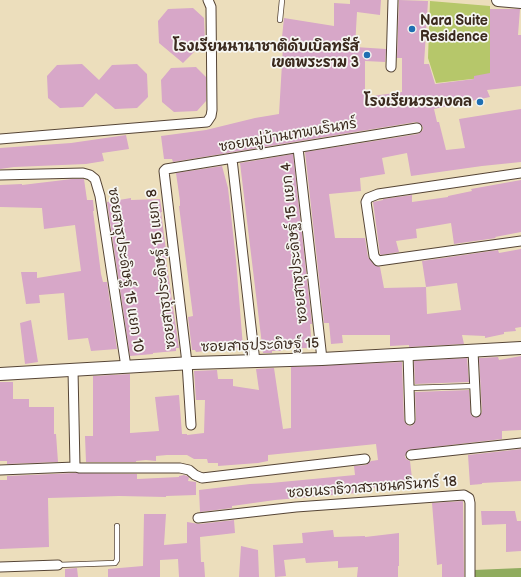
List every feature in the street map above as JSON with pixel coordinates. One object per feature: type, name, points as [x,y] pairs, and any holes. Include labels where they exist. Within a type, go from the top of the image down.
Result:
[{"type":"street","points":[[0,139],[207,122],[211,116],[212,110],[211,7],[208,0]]},
{"type":"street","points":[[391,67],[394,0]]},
{"type":"street","points":[[498,0],[521,2]]},
{"type":"street","name":"ซอยหมู่บ้านเทพนรินทร์","points":[[164,172],[166,169],[417,128]]},
{"type":"street","name":"ซอยสาธุประดิษฐ์ 15 แยก 4","points":[[298,148],[322,360]]},
{"type":"street","points":[[232,159],[254,362]]},
{"type":"street","name":"ซอยสาธุประดิษฐ์ 15 แยก 8","points":[[164,172],[187,363],[191,425]]},
{"type":"street","name":"ซอยสาธุประดิษฐ์ 15 แยก 10","points":[[0,175],[83,173],[90,175],[95,179],[100,196],[126,367]]},
{"type":"street","points":[[521,173],[378,194],[368,198],[366,202],[374,256],[378,261],[521,241]]},
{"type":"street","name":"ซอยสาธุประดิษฐ์ 15","points":[[0,374],[187,363],[322,360],[521,348]]},
{"type":"street","points":[[473,351],[476,412]]},
{"type":"street","points":[[408,354],[410,420]]},
{"type":"street","points":[[73,370],[75,467]]},
{"type":"street","points":[[411,454],[521,443]]},
{"type":"street","points":[[0,470],[75,467],[180,468],[189,470],[202,478],[365,459]]},
{"type":"street","name":"ซอยนราธิวาสราชนครินทร์ 18","points":[[198,518],[296,507],[464,495],[469,498],[470,503],[470,577]]},
{"type":"street","points":[[0,567],[58,565]]},
{"type":"lane","points":[[280,20],[282,0]]},
{"type":"lane","points":[[409,388],[474,386]]},
{"type":"lane","points":[[58,565],[115,563],[117,560],[118,526]]},
{"type":"green space","points":[[430,1],[490,6],[490,77],[436,83],[428,58]]},
{"type":"green space","points":[[521,568],[521,577],[474,577],[474,570]]},
{"type":"building","points":[[350,0],[381,0],[380,15],[357,12],[355,47],[386,49],[385,62],[365,61],[365,97],[402,92],[402,58],[397,58],[399,0],[428,1],[424,64],[429,64],[435,84],[474,79],[474,76],[490,73],[490,9],[520,9],[518,35],[521,35],[521,86],[487,90],[490,97],[434,109],[446,150],[465,148],[459,119],[521,109],[521,162],[411,176],[407,153],[382,158],[385,174],[360,178],[361,191],[329,194],[335,238],[365,238],[368,257],[374,265],[380,267],[384,288],[426,287],[422,261],[498,250],[499,253],[521,249],[521,327],[515,328],[516,331],[504,332],[504,334],[485,338],[485,336],[462,335],[464,344],[409,347],[409,345],[390,346],[390,335],[342,335],[343,343],[331,344],[329,323],[324,323],[305,152],[418,134],[423,130],[423,127],[419,123],[416,122],[173,162],[172,159],[164,159],[161,136],[206,130],[255,118],[279,114],[283,47],[281,47],[284,18],[334,26],[334,3],[350,4]],"holes":[[[457,283],[461,310],[427,314],[426,287]]]},
{"type":"building","points":[[193,8],[204,18],[205,41],[183,63],[159,43],[158,21],[168,9]]},
{"type":"building","points":[[82,64],[99,80],[112,65],[137,64],[147,74],[148,97],[137,108],[115,109],[96,93],[83,107],[60,108],[48,98],[47,76],[57,65]]},
{"type":"building","points":[[196,67],[206,77],[206,101],[197,111],[174,112],[162,102],[161,80],[171,68]]},
{"type":"building","points":[[126,135],[129,149],[102,153],[104,161],[86,164],[0,169],[0,148],[71,143]]},
{"type":"building","points":[[293,154],[312,324],[310,324],[312,348],[298,348],[298,343],[280,343],[281,351],[263,353],[240,163]]},
{"type":"building","points":[[222,166],[228,188],[236,260],[243,347],[196,352],[195,350],[192,350],[188,317],[193,316],[176,173]]},
{"type":"building","points":[[84,179],[87,200],[93,200],[101,274],[103,282],[107,282],[117,349],[91,351],[88,338],[68,340],[64,293],[39,295],[40,303],[26,304],[21,272],[37,272],[37,278],[81,271],[75,225],[44,229],[42,208],[0,207],[0,185],[22,185]]},
{"type":"building","points":[[521,180],[521,232],[495,237],[496,238],[454,244],[451,223],[416,229],[417,238],[396,241],[399,252],[380,254],[373,202],[412,195],[412,202],[448,197],[472,191],[471,189]]},
{"type":"building","points":[[131,198],[131,200],[160,199],[166,259],[179,348],[176,348],[176,351],[130,356],[107,202]]},
{"type":"building","points":[[31,320],[38,362],[25,364],[20,323]]},
{"type":"building","points":[[521,356],[521,430],[502,431],[502,439],[408,450],[405,456],[406,459],[410,461],[413,487],[393,488],[393,486],[356,489],[356,493],[275,500],[200,512],[199,490],[355,475],[354,466],[366,465],[371,461],[378,460],[376,444],[268,455],[268,461],[218,466],[218,463],[208,463],[207,459],[194,459],[187,455],[156,456],[156,461],[86,462],[85,436],[93,436],[93,376],[130,374],[130,433],[159,431],[155,397],[179,395],[182,434],[187,435],[204,433],[205,400],[196,400],[194,371],[217,370],[218,379],[233,379],[233,386],[259,390],[256,369],[274,368],[283,429],[291,428],[291,367],[402,362],[404,420],[407,425],[411,426],[416,420],[415,392],[469,390],[471,415],[474,417],[479,417],[482,412],[479,358],[498,357],[499,360]]},
{"type":"building","points":[[467,358],[469,382],[415,384],[414,361]]},
{"type":"building","points":[[0,382],[13,382],[13,399],[29,399],[29,407],[54,407],[54,434],[56,434],[58,462],[7,464],[7,461],[0,461]]},
{"type":"building","points":[[521,449],[521,481],[470,485],[468,455]]},
{"type":"building","points":[[74,473],[137,474],[137,479],[179,477],[184,475],[189,477],[188,481],[196,482],[196,495],[166,497],[119,496],[48,498],[49,547],[0,549],[0,480],[7,480],[7,476]]},
{"type":"building","points":[[463,501],[464,577],[442,577],[442,564],[437,565],[432,503]]},
{"type":"building","points":[[481,511],[515,511],[517,521],[521,521],[521,551],[506,552],[506,524],[482,525]]},
{"type":"building","points":[[144,514],[166,514],[164,545],[187,543],[187,522],[199,524],[234,520],[235,533],[200,537],[201,562],[204,562],[205,577],[179,577],[178,559],[160,560],[160,577],[108,577],[108,569],[143,566]]},
{"type":"building","points":[[333,530],[334,537],[365,537],[399,533],[398,577],[357,577],[358,567],[338,568],[338,561],[306,563],[305,558],[284,560],[286,576],[275,577],[273,545],[303,543],[302,533]]},
{"type":"building","points":[[241,546],[258,550],[259,577],[239,577]]},
{"type":"building","points":[[77,568],[78,577],[65,577],[65,569]]},
{"type":"place","name":"Nara Suite Residence","points":[[412,29]]},
{"type":"place","name":"โรงเรียนนานาชาติดับเบิลทรีส์ เขตพระราม 3","points":[[367,55]]},
{"type":"place","name":"โรงเรียนวรมงคล","points":[[480,102]]}]
